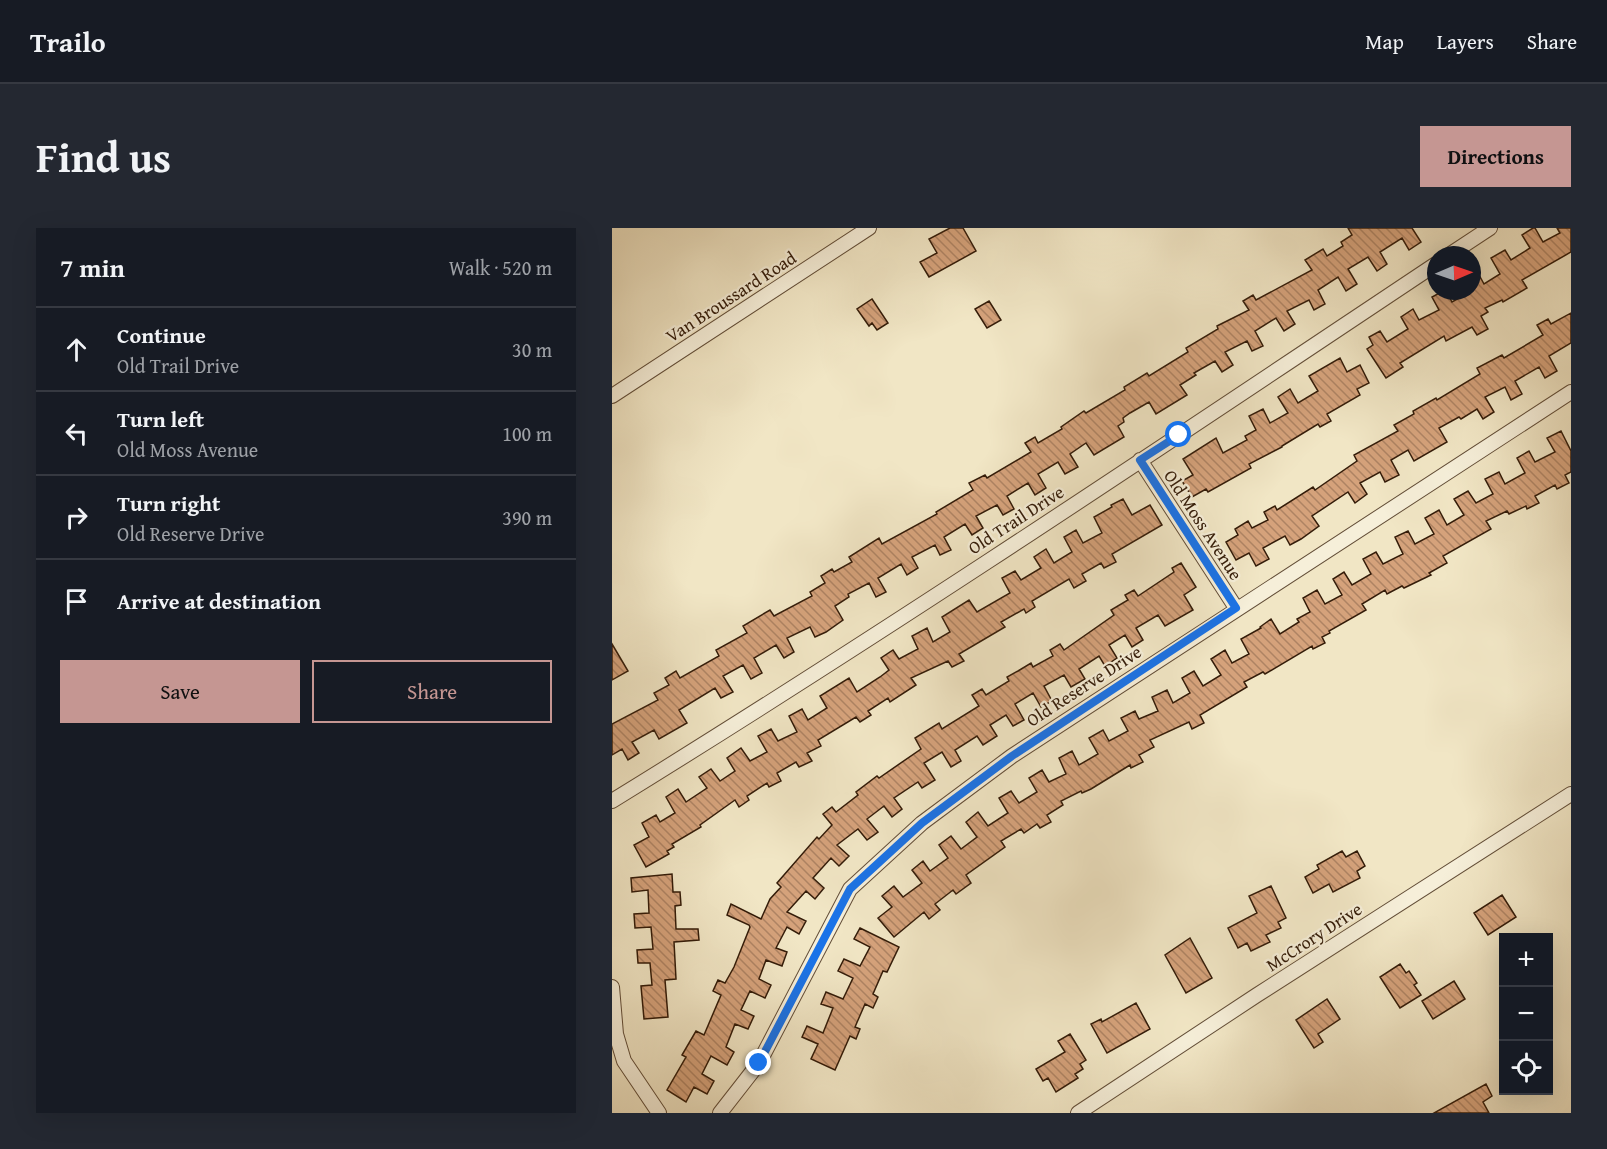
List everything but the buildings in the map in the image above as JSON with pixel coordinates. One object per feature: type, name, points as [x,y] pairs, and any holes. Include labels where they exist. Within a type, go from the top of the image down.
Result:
[{"type":"street","name":"Van Broussard Road","points":[[612,396],[869,228]]},
{"type":"street","points":[[1463,246],[1490,228]]},
{"type":"street","name":"Old Trail Drive","points":[[612,801],[728,729],[1427,270]]},
{"type":"street","name":"Old Reserve Drive","points":[[720,1113],[759,1063],[850,889],[922,823],[1012,756],[1571,392]]},
{"type":"street","name":"Old Moss Avenue","points":[[1140,460],[1236,608]]},
{"type":"street","name":"McCrory Drive","points":[[1078,1113],[1257,995],[1571,794]]},
{"type":"street","points":[[612,987],[616,1034],[624,1062],[659,1113]]},
{"type":"route","points":[[759,1063],[850,889],[922,823],[1012,756],[1236,608],[1140,460],[1179,435]]}]
